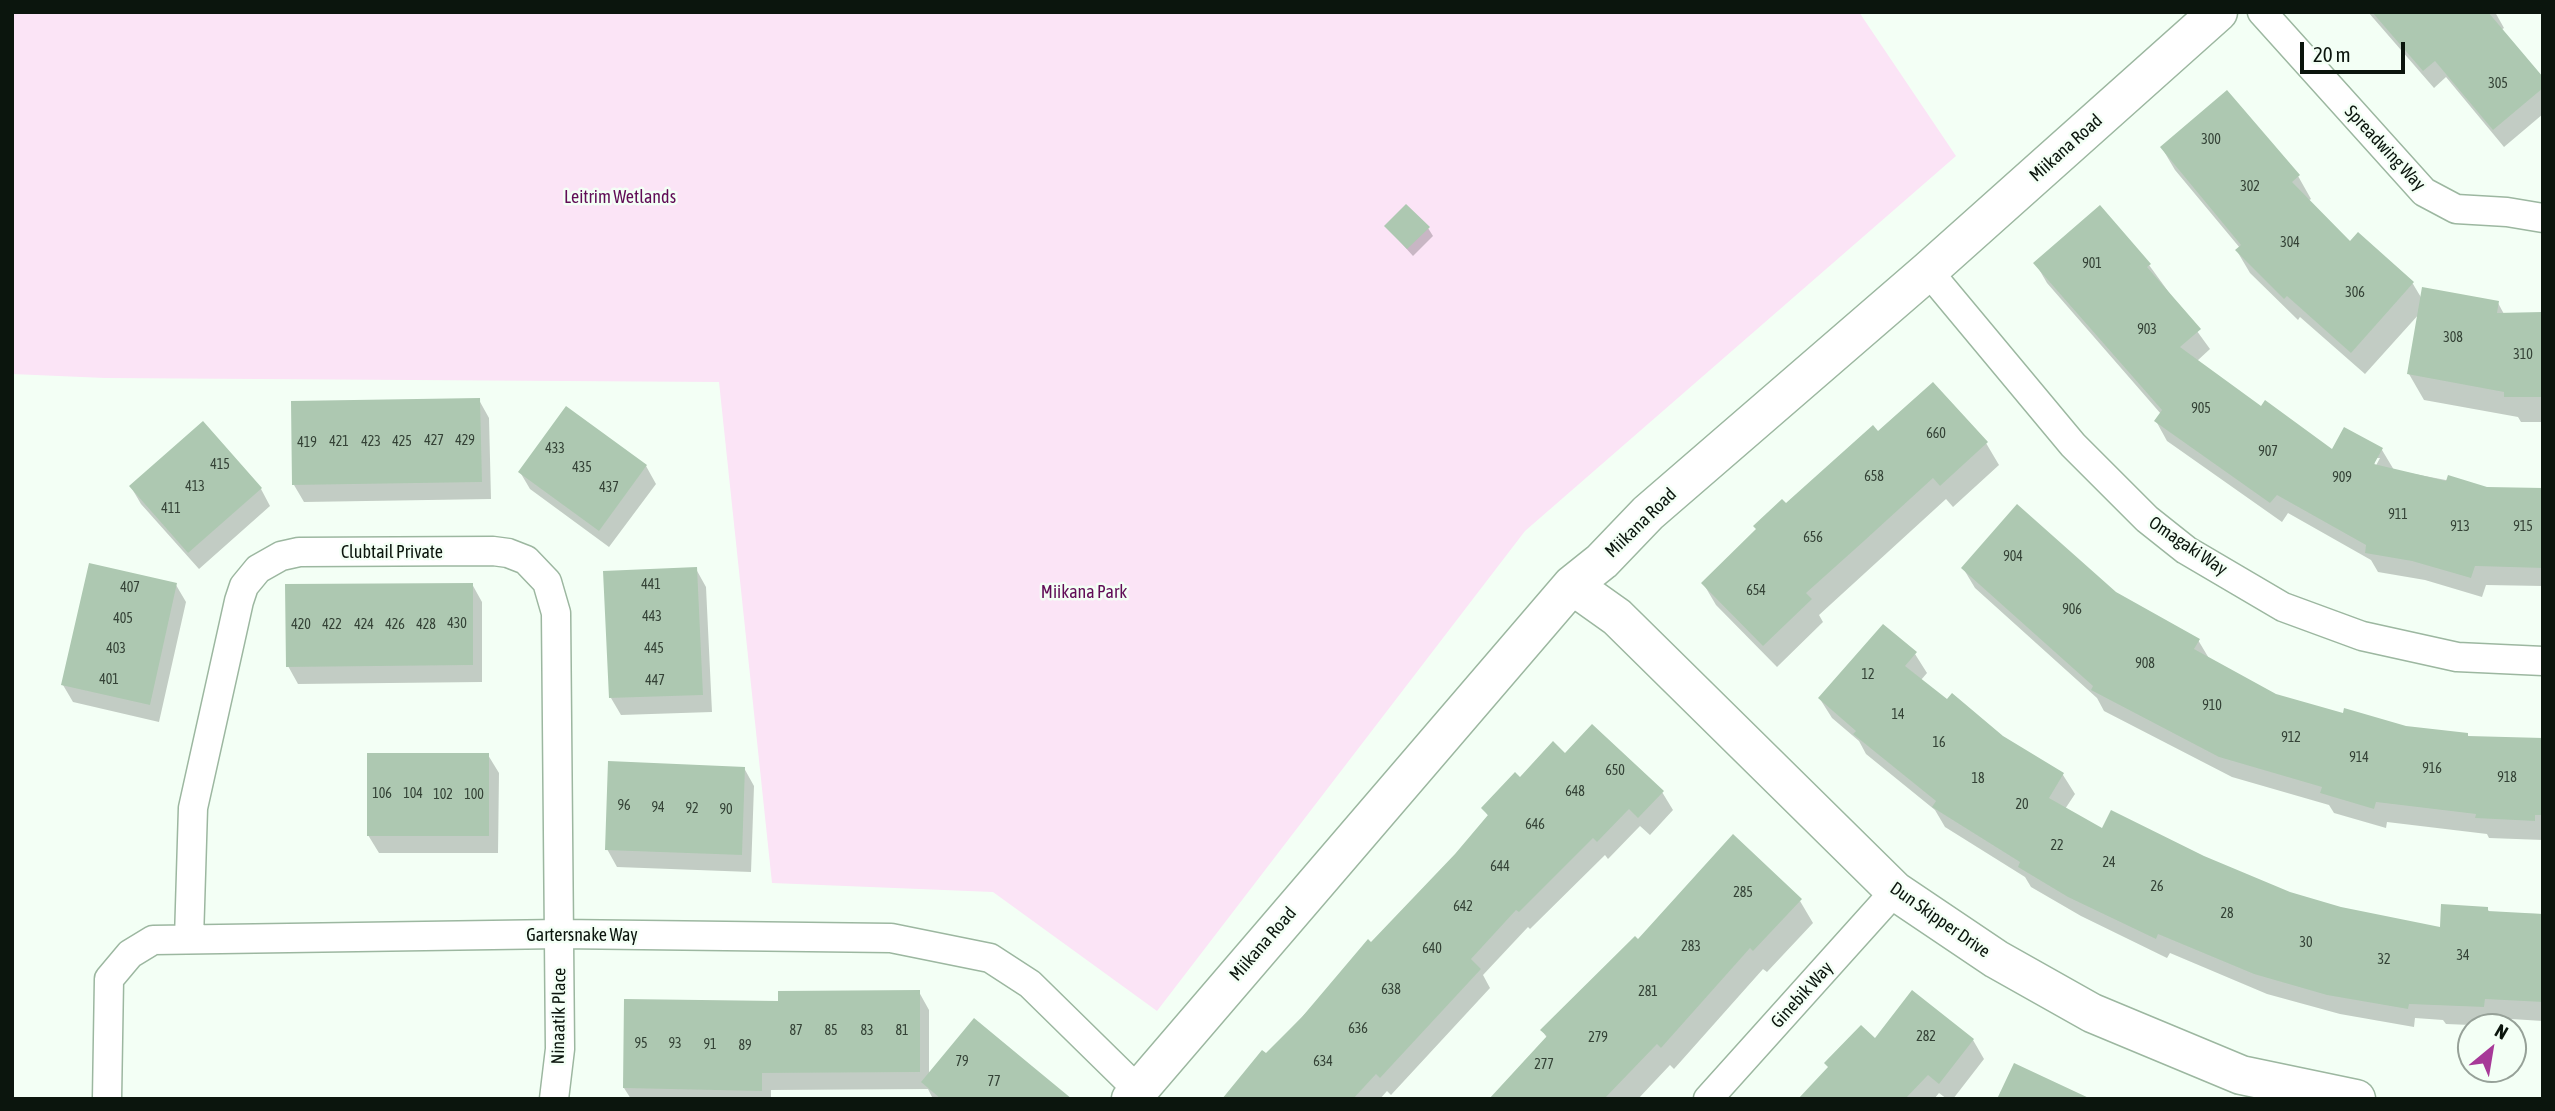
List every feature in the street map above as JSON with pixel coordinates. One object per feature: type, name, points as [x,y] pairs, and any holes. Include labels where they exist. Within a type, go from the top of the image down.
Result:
[{"type":"street","name":"Miikana Road","points":[[1134,1095],[1572,586],[1602,561],[1648,513],[1928,271],[2218,12]]},
{"type":"street","name":"Spreadwing Way","points":[[2262,12],[2424,192],[2456,209],[2507,212],[2543,218]]},
{"type":"street","name":"Omagaki Way","points":[[1928,271],[2073,445],[2147,519],[2186,550],[2283,607],[2362,636],[2458,657],[2543,661]]},
{"type":"street","name":"Clubtail Private","points":[[189,939],[193,808],[239,601],[244,586],[267,561],[299,552],[508,553],[526,560],[547,582],[556,613],[560,934]]},
{"type":"street","name":"Dun Skipper Drive","points":[[1572,586],[1617,617],[1895,891],[1996,959],[2092,1013],[2241,1075],[2356,1099]]},
{"type":"street","name":"Ginebik Way","points":[[1709,1099],[1895,891]]},
{"type":"street","name":"Gartersnake Way","points":[[107,1099],[109,979],[130,954],[153,940],[560,934],[891,938],[990,958],[1030,984],[1134,1095]]},
{"type":"street","name":"Ninaatik Place","points":[[554,1099],[560,1049],[560,934]]},
{"type":"green space","name":"Miikana Park","points":[[12,12],[1859,12],[1956,156],[1525,531],[1157,1011],[993,892],[772,883],[719,382],[105,378],[12,374]]},
{"type":"building","points":[[2372,12],[2488,12],[2543,77],[2543,88],[2493,130],[2435,61],[2423,71]]},
{"type":"building","points":[[2227,90],[2300,175],[2292,182],[2350,241],[2358,232],[2414,282],[2351,353],[2287,296],[2284,299],[2235,250],[2241,245],[2160,147]]},
{"type":"building","points":[[1406,204],[1430,227],[1407,249],[1384,226]]},
{"type":"building","points":[[2100,205],[2151,264],[2147,267],[2201,329],[2180,347],[2261,406],[2265,400],[2332,449],[2344,427],[2383,448],[2374,464],[2446,481],[2448,475],[2487,487],[2543,488],[2543,568],[2475,566],[2471,578],[2412,561],[2365,553],[2366,545],[2277,495],[2270,503],[2154,421],[2162,410],[2033,263]]},
{"type":"building","points":[[2422,287],[2499,301],[2497,313],[2543,312],[2543,397],[2504,397],[2504,392],[2407,374]]},
{"type":"building","points":[[1933,382],[1988,442],[1940,486],[1933,478],[1806,593],[1812,599],[1763,646],[1701,583],[1756,529],[1753,526],[1782,499],[1786,503],[1873,425],[1878,431]]},
{"type":"building","points":[[480,398],[482,482],[292,485],[291,401]]},
{"type":"building","points":[[566,406],[647,465],[599,531],[518,472]]},
{"type":"building","points":[[203,421],[262,488],[188,553],[129,486]]},
{"type":"building","points":[[2017,504],[2116,592],[2200,639],[2194,649],[2276,694],[2343,713],[2344,708],[2406,726],[2468,733],[2468,736],[2543,738],[2543,815],[2535,815],[2535,821],[2475,818],[2476,814],[2376,802],[2374,809],[2320,793],[2322,787],[2219,757],[2091,690],[2093,686],[1961,568]]},
{"type":"building","points":[[89,563],[177,583],[150,705],[61,685]]},
{"type":"building","points":[[697,567],[703,695],[609,698],[603,571]]},
{"type":"building","points":[[473,583],[473,665],[286,667],[285,584]]},
{"type":"building","points":[[1883,624],[1917,652],[1905,666],[1947,699],[1952,693],[2003,736],[2064,773],[2049,798],[2102,828],[2111,810],[2204,856],[2290,892],[2341,907],[2440,927],[2441,904],[2488,907],[2488,911],[2543,914],[2543,1002],[2485,999],[2484,1007],[2409,1004],[2408,1009],[2327,995],[2254,974],[2158,934],[2156,939],[2068,897],[2018,867],[2020,862],[1932,807],[1936,801],[1853,734],[1856,731],[1818,698]]},
{"type":"building","points":[[1592,724],[1664,791],[1638,818],[1629,809],[1597,842],[1593,838],[1519,912],[1516,910],[1471,959],[1481,969],[1380,1078],[1376,1074],[1353,1099],[1222,1099],[1262,1050],[1266,1053],[1302,1017],[1368,939],[1371,942],[1455,854],[1488,815],[1481,808],[1515,772],[1520,777],[1553,741],[1565,753]]},
{"type":"building","points":[[367,753],[489,753],[489,836],[367,836]]},
{"type":"building","points":[[608,761],[745,767],[742,855],[605,850]]},
{"type":"building","points":[[1733,834],[1802,899],[1753,951],[1750,948],[1661,1048],[1657,1044],[1604,1099],[1489,1099],[1547,1036],[1540,1030],[1635,936],[1638,939]]},
{"type":"building","points":[[920,990],[920,1072],[762,1073],[762,1091],[623,1088],[624,999],[778,1001],[778,991]]},
{"type":"building","points":[[1912,990],[1974,1039],[1939,1084],[1928,1075],[1905,1099],[1798,1099],[1828,1067],[1824,1063],[1861,1025],[1875,1038]]},
{"type":"building","points":[[974,1018],[1072,1099],[941,1099],[921,1082]]},
{"type":"building","points":[[2014,1063],[2091,1099],[1997,1099]]},
{"type":"park label","name":"Leitrim Wetlands","points":[[620,197]]}]
